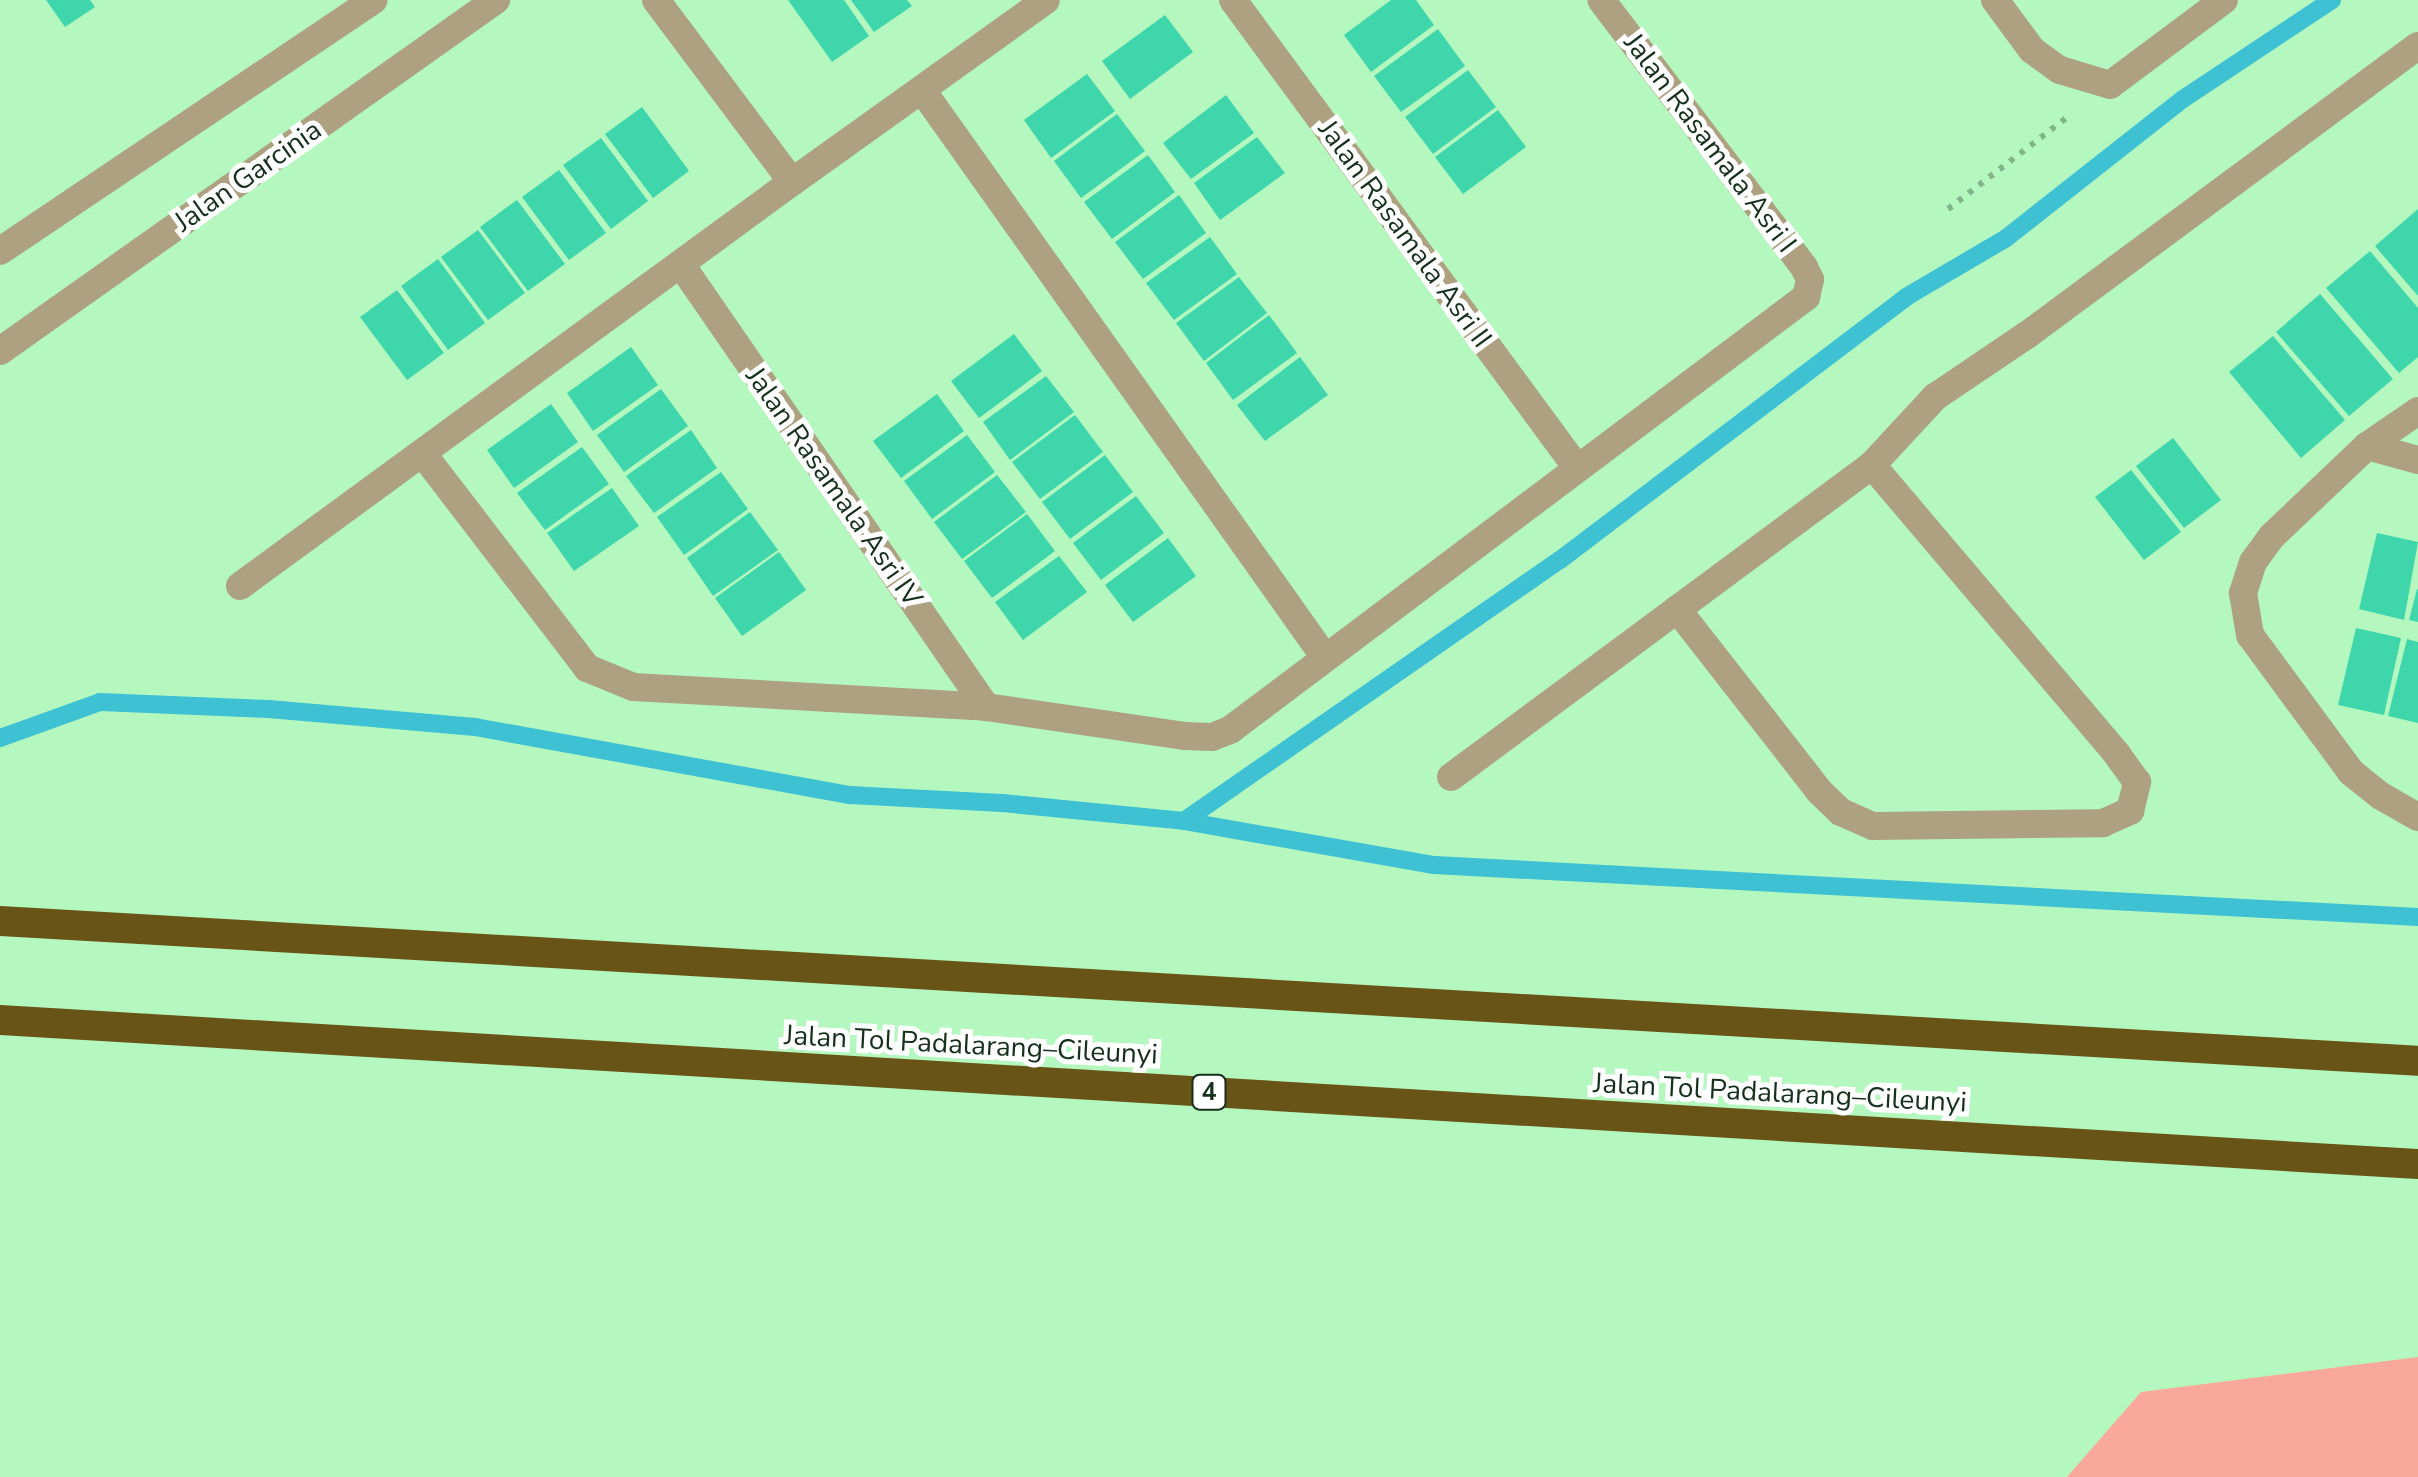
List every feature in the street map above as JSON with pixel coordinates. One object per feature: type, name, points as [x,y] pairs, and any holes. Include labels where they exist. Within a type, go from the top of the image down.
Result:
[{"type":"highway","points":[[0,921],[2418,1061]]},
{"type":"highway","name":"Jalan Tol Padalarang–Cileunyi","points":[[0,1020],[2418,1164]]},
{"type":"street","points":[[0,252],[373,0]]},
{"type":"street","name":"Jalan Garcinia","points":[[0,351],[496,0]]},
{"type":"street","points":[[656,0],[792,182]]},
{"type":"street","points":[[240,586],[1046,0]]},
{"type":"street","name":"Jalan Rasamala Asri II","points":[[1233,0],[1577,468]]},
{"type":"street","name":"Jalan Rasamala Asri I","points":[[1577,468],[1800,306],[1810,289],[1804,268],[1601,0]]},
{"type":"street","points":[[1995,0],[2032,50],[2060,70],[2110,85],[2224,0]]},
{"type":"street","points":[[1451,777],[1872,465],[1935,397],[2026,335],[2418,46]]},
{"type":"street","points":[[922,90],[1324,656]]},
{"type":"street","name":"Jalan Rasamala Asri IV","points":[[682,266],[986,707]]},
{"type":"street","points":[[2418,412],[2367,446],[2272,536],[2253,562],[2243,594],[2250,635],[2352,772],[2381,796],[2418,817]]},
{"type":"street","points":[[2367,446],[2418,460]]},
{"type":"street","points":[[424,454],[587,668],[633,687],[986,707],[1212,736],[1230,730],[1577,468]]},
{"type":"street","points":[[1677,610],[1819,791],[1841,812],[1872,826],[2103,823],[2130,810],[2137,782],[2117,754],[1872,465]]},
{"type":"path","points":[[1948,208],[2110,85]]},
{"type":"shaded area","points":[[2418,1357],[2418,1477],[2067,1477],[2141,1392]]},
{"type":"building","points":[[46,0],[90,0],[95,7],[65,27]]},
{"type":"building","points":[[788,0],[844,0],[869,36],[832,62]]},
{"type":"building","points":[[851,0],[907,0],[912,6],[874,32]]},
{"type":"building","points":[[1391,0],[1416,0],[1434,25],[1371,72],[1344,35]]},
{"type":"building","points":[[1165,15],[1193,52],[1130,99],[1102,61]]},
{"type":"building","points":[[1438,29],[1465,66],[1401,112],[1374,76]]},
{"type":"building","points":[[1468,70],[1496,107],[1433,154],[1405,117]]},
{"type":"building","points":[[1087,74],[1115,111],[1051,158],[1024,120]]},
{"type":"building","points":[[1226,95],[1254,133],[1191,179],[1163,143]]},
{"type":"building","points":[[642,107],[689,171],[653,198],[605,134]]},
{"type":"building","points":[[1498,110],[1526,147],[1463,194],[1435,157]]},
{"type":"building","points":[[1117,114],[1145,151],[1081,198],[1054,161]]},
{"type":"building","points":[[1257,137],[1285,173],[1220,220],[1194,183]]},
{"type":"building","points":[[601,138],[648,201],[611,229],[563,165]]},
{"type":"building","points":[[1148,155],[1175,192],[1112,239],[1084,202]]},
{"type":"building","points":[[559,170],[606,233],[569,260],[522,197]]},
{"type":"building","points":[[1179,195],[1206,233],[1143,279],[1115,242]]},
{"type":"building","points":[[517,200],[565,264],[528,291],[480,227]]},
{"type":"building","points":[[2418,209],[2418,296],[2375,246]]},
{"type":"building","points":[[478,230],[525,293],[488,320],[441,257]]},
{"type":"building","points":[[1210,237],[1237,274],[1174,320],[1146,283]]},
{"type":"building","points":[[2370,251],[2418,308],[2418,357],[2399,373],[2326,288]]},
{"type":"building","points":[[438,259],[485,323],[448,350],[401,286]]},
{"type":"building","points":[[1239,277],[1267,313],[1204,361],[1176,323]]},
{"type":"building","points":[[397,290],[444,353],[407,380],[360,317]]},
{"type":"building","points":[[2320,294],[2393,379],[2349,416],[2276,332]]},
{"type":"building","points":[[1269,315],[1297,353],[1233,400],[1206,363]]},
{"type":"building","points":[[1014,334],[1042,371],[979,418],[951,381]]},
{"type":"building","points":[[2273,336],[2345,420],[2301,458],[2229,372]]},
{"type":"building","points":[[631,347],[658,385],[593,431],[567,393]]},
{"type":"building","points":[[1300,357],[1328,395],[1265,441],[1237,405]]},
{"type":"building","points":[[1046,376],[1074,412],[1010,460],[983,422]]},
{"type":"building","points":[[661,389],[688,426],[624,472],[597,435]]},
{"type":"building","points":[[937,394],[964,431],[901,478],[873,441]]},
{"type":"building","points":[[551,404],[578,442],[514,488],[487,450]]},
{"type":"building","points":[[1075,415],[1103,452],[1040,499],[1012,462]]},
{"type":"building","points":[[691,430],[717,468],[654,513],[626,476]]},
{"type":"building","points":[[967,435],[995,472],[932,519],[904,481]]},
{"type":"building","points":[[2173,438],[2221,500],[2184,528],[2136,466]]},
{"type":"building","points":[[582,447],[609,484],[545,530],[517,493]]},
{"type":"building","points":[[1105,455],[1133,492],[1070,539],[1042,502]]},
{"type":"building","points":[[2131,470],[2181,532],[2144,560],[2095,497]]},
{"type":"building","points":[[721,472],[748,509],[684,555],[657,517]]},
{"type":"building","points":[[997,475],[1026,512],[962,559],[934,522]]},
{"type":"building","points":[[612,488],[639,526],[574,571],[547,533]]},
{"type":"building","points":[[1136,496],[1164,533],[1101,580],[1073,543]]},
{"type":"building","points":[[750,512],[778,550],[713,596],[687,558]]},
{"type":"building","points":[[1027,514],[1055,551],[992,598],[964,561]]},
{"type":"building","points":[[2377,533],[2418,542],[2404,620],[2359,609]]},
{"type":"building","points":[[1168,538],[1196,576],[1133,622],[1105,585]]},
{"type":"building","points":[[779,552],[806,590],[742,636],[715,598]]},
{"type":"building","points":[[1059,556],[1087,592],[1023,640],[995,602]]},
{"type":"building","points":[[2418,589],[2418,622],[2409,620]]},
{"type":"building","points":[[2356,628],[2401,638],[2384,715],[2338,705]]},
{"type":"building","points":[[2407,639],[2418,642],[2418,723],[2388,716]]},
{"type":"waterway","points":[[1184,821],[1560,560],[1906,297],[2005,239],[2183,99],[2332,0]]},
{"type":"waterway","points":[[0,738],[100,702],[269,709],[475,727],[850,795],[1002,803],[1184,821],[1434,865],[2418,917]]}]
